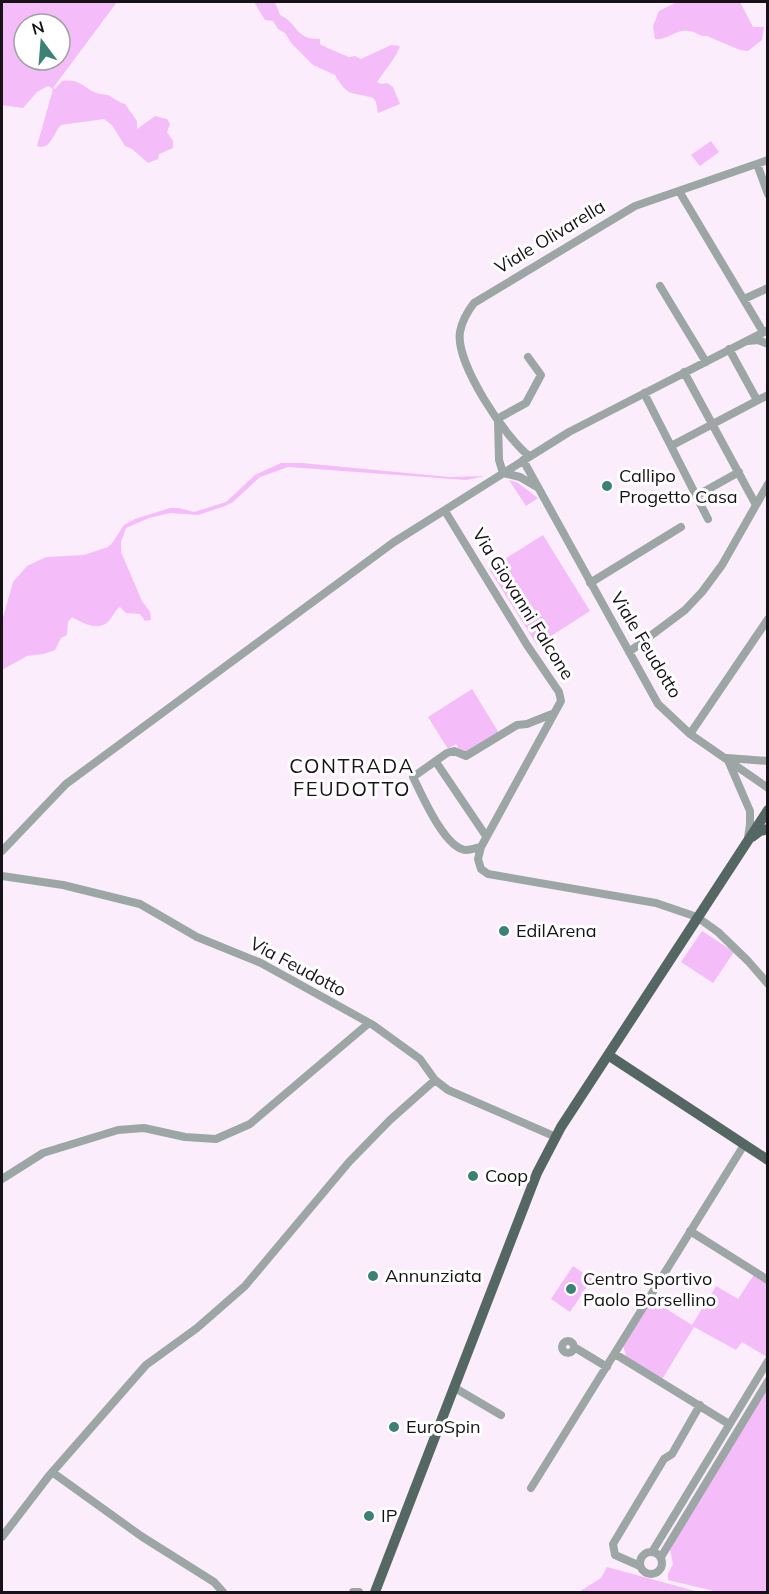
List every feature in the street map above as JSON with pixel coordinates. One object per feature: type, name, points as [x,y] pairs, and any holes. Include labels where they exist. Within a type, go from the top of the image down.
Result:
[{"type":"main road","points":[[375,1593],[537,1173],[556,1137],[608,1055],[768,810]]},
{"type":"main road","points":[[747,841],[760,831],[768,829]]},
{"type":"main road","points":[[608,1055],[768,1160]]},
{"type":"street","name":"Viale Olivarella","points":[[523,460],[475,384],[462,358],[459,333],[466,314],[474,303],[635,206],[768,160]]},
{"type":"street","points":[[757,164],[768,194]]},
{"type":"street","points":[[2,851],[66,784],[394,542],[569,432],[729,349],[744,342],[766,338],[679,191]]},
{"type":"street","points":[[660,286],[706,362]]},
{"type":"street","points":[[744,299],[768,288]]},
{"type":"street","points":[[729,349],[757,400]]},
{"type":"street","points":[[497,419],[526,403],[541,375],[528,357]]},
{"type":"street","points":[[684,372],[739,472],[761,500]]},
{"type":"street","points":[[644,393],[708,519]]},
{"type":"street","points":[[671,446],[768,395]]},
{"type":"street","name":"Viale Olivarella","points":[[497,419],[499,456],[503,473]]},
{"type":"street","points":[[499,456],[507,448],[516,446]]},
{"type":"street","name":"Viale Feudotto","points":[[523,460],[658,704],[690,734],[767,787]]},
{"type":"street","points":[[696,496],[739,472]]},
{"type":"street","points":[[484,473],[492,480]]},
{"type":"street","points":[[503,473],[536,484]]},
{"type":"street","points":[[629,652],[685,610],[702,592],[722,565],[761,500],[768,484]]},
{"type":"street","name":"Via Giovanni Falcone","points":[[445,511],[527,645],[560,692],[561,701],[481,847]]},
{"type":"street","points":[[590,583],[681,526]]},
{"type":"street","points":[[690,734],[768,619]]},
{"type":"street","points":[[552,714],[527,724],[517,725],[466,756],[454,751],[447,753],[413,777],[451,842],[466,850],[481,847],[478,859],[481,869],[488,874],[656,903],[697,917],[718,932],[768,984]]},
{"type":"street","points":[[747,841],[750,811],[727,758],[768,761]]},
{"type":"street","points":[[436,762],[486,836]]},
{"type":"street","name":"Via Feudotto","points":[[2,876],[63,885],[140,904],[197,937],[261,963],[369,1023],[420,1059],[435,1080],[448,1090],[556,1137]]},
{"type":"street","points":[[2,1179],[43,1153],[118,1130],[144,1128],[185,1137],[216,1138],[250,1124],[369,1023]]},
{"type":"street","points":[[2,1537],[52,1472],[146,1365],[197,1328],[244,1286],[349,1162],[390,1120],[435,1080]]},
{"type":"street","points":[[531,1488],[744,1145]]},
{"type":"street","points":[[690,1231],[768,1280]]},
{"type":"street","points":[[622,1342],[628,1362]]},
{"type":"street","points":[[574,1347],[607,1367]]},
{"type":"street","points":[[615,1354],[729,1424]]},
{"type":"street","points":[[595,1360],[600,1378]]},
{"type":"street","points":[[656,1554],[729,1424],[768,1361]]},
{"type":"street","points":[[656,1554],[768,1370]]},
{"type":"street","points":[[640,1566],[643,1556],[656,1554],[768,1381]]},
{"type":"street","points":[[455,1388],[501,1415]]},
{"type":"street","points":[[656,1554],[662,1566],[657,1573],[648,1574],[640,1566],[615,1555],[613,1544],[664,1459],[672,1454],[700,1405]]},
{"type":"street","points":[[52,1472],[141,1536],[214,1582],[223,1593]]},
{"type":"street","points":[[353,1593],[359,1593]]},
{"type":"shaded area","points":[[2,2],[117,2],[72,62],[72,12],[12,12],[12,72],[65,72],[53,88],[55,89],[62,81],[72,81],[96,93],[108,95],[125,104],[137,121],[137,129],[155,116],[167,119],[170,124],[167,132],[173,141],[173,148],[159,154],[158,159],[148,163],[125,146],[112,125],[104,119],[61,125],[49,144],[42,147],[37,146],[53,89],[48,86],[37,92],[23,108],[2,105]]},
{"type":"shaded area","points":[[254,2],[275,2],[280,15],[286,18],[301,34],[312,39],[320,39],[320,44],[349,57],[355,56],[361,59],[391,45],[400,46],[377,82],[387,83],[393,87],[400,104],[378,113],[373,98],[347,91],[335,75],[313,65],[273,21],[265,20]]},
{"type":"shaded area","points":[[677,2],[740,2],[753,27],[764,27],[762,40],[748,51],[691,31],[655,39],[653,26],[659,11]]},
{"type":"shaded area","points":[[711,141],[719,152],[700,166],[691,155]]},
{"type":"shaded area","points":[[281,463],[449,477],[485,476],[466,480],[288,467],[260,477],[233,502],[225,506],[198,515],[170,513],[149,518],[126,528],[121,542],[121,552],[142,601],[150,612],[151,620],[145,621],[140,614],[126,613],[120,607],[104,625],[89,625],[72,617],[68,622],[67,635],[61,638],[55,650],[27,656],[2,670],[2,621],[13,582],[27,566],[46,557],[84,555],[108,547],[124,525],[135,519],[170,508],[194,512],[226,502],[255,475]]},
{"type":"shaded area","points":[[509,480],[518,483],[538,498],[526,506]]},
{"type":"shaded area","points":[[543,535],[590,611],[537,645],[489,569]]},
{"type":"shaded area","points":[[472,689],[499,733],[465,754],[456,744],[448,749],[428,717]]},
{"type":"shaded area","points":[[702,931],[734,952],[713,983],[681,962]]},
{"type":"shaded area","name":"Centro Sportivo Paolo Borsellino","points":[[573,1266],[592,1279],[570,1312],[551,1299]]},
{"type":"shaded area","points":[[755,1273],[767,1280],[767,1357],[742,1342],[736,1350],[694,1327],[661,1381],[628,1362],[622,1342],[649,1298],[692,1325],[716,1286],[738,1299]]},
{"type":"shaded area","points":[[767,1381],[767,1592],[718,1592],[668,1580],[673,1564],[670,1550]]},
{"type":"shaded area","points":[[607,1567],[699,1592],[579,1592],[601,1578]]},
{"type":"place","name":"Callipo Progetto Casa","points":[[607,486]]},
{"type":"place","name":"EdilArena","points":[[504,931]]},
{"type":"place","name":"Coop","points":[[473,1176]]},
{"type":"place","name":"Annunziata","points":[[373,1276]]},
{"type":"place","name":"Centro Sportivo Paolo Borsellino","points":[[571,1289]]},
{"type":"place","name":"EuroSpin","points":[[394,1427]]},
{"type":"place","name":"IP","points":[[369,1516]]},
{"type":"district","name":"CONTRADA FEUDOTTO","points":[[352,778]]}]
